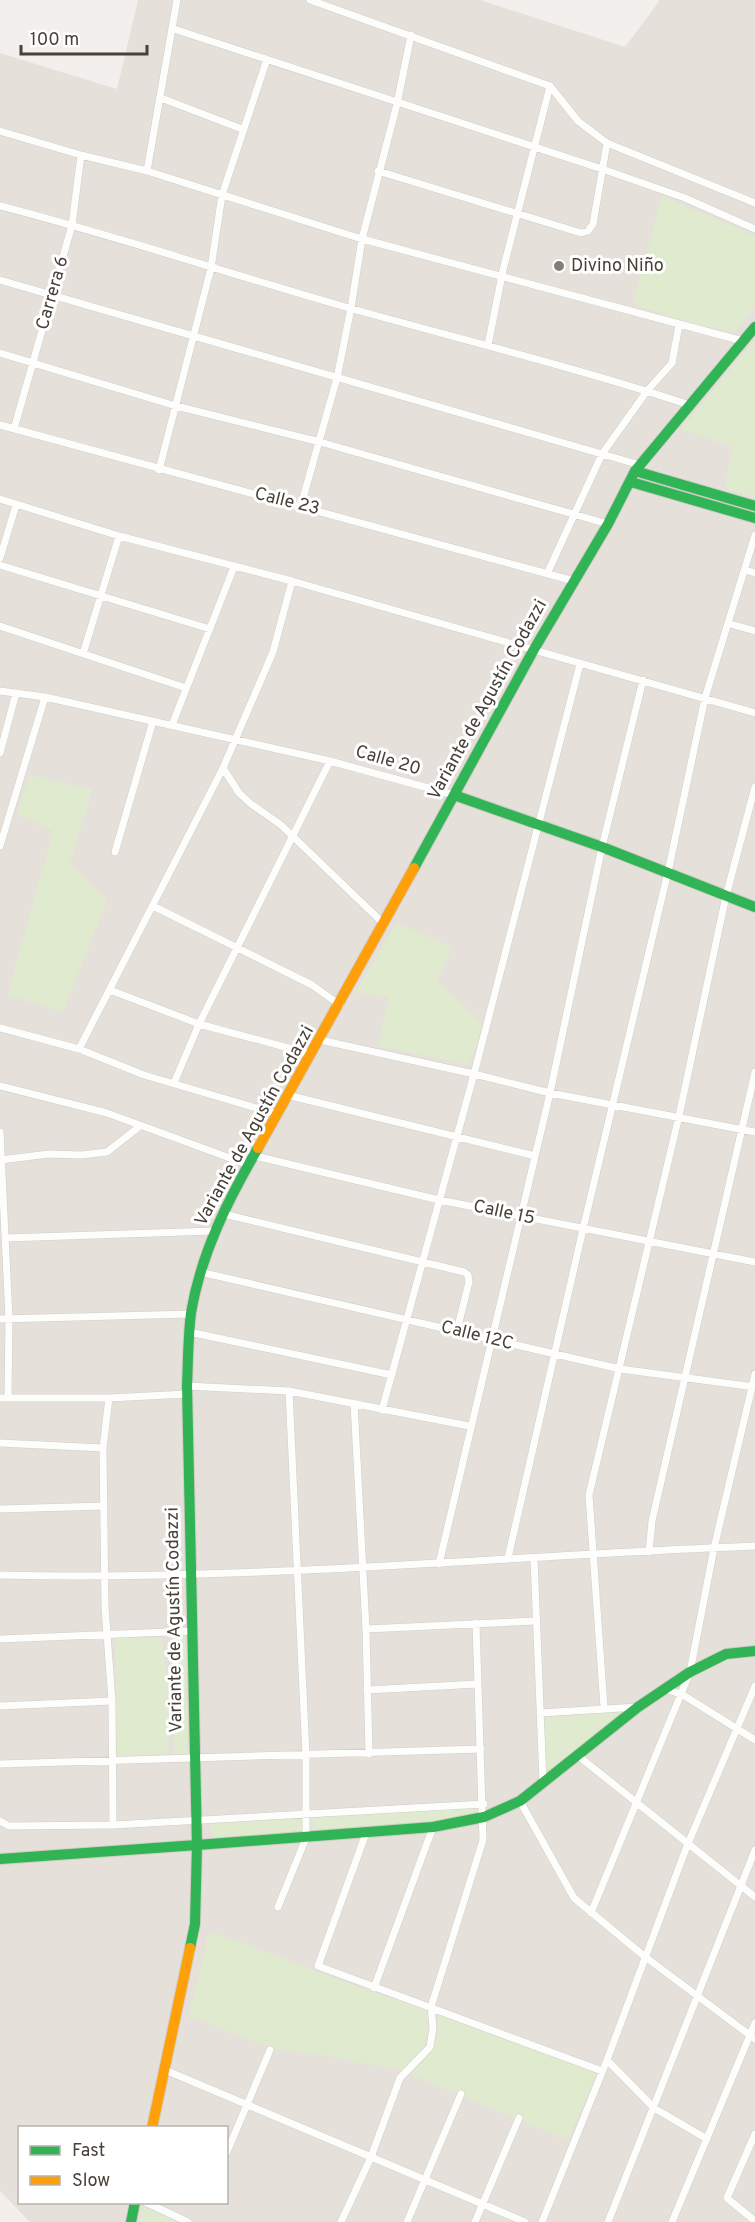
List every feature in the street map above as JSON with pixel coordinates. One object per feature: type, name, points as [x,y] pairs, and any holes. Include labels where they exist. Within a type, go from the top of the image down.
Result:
[{"type":"main road","name":"Variante de Agustín Codazzi","points":[[152,2126],[195,1924],[197,1845],[187,1390],[189,1332],[200,1272],[214,1231],[287,1095],[340,1005],[533,651],[608,524],[638,468],[755,327]]},
{"type":"main road","points":[[638,468],[755,506]]},
{"type":"main road","points":[[631,482],[755,518]]},
{"type":"main road","name":"Calle 20","points":[[454,795],[602,847],[755,907]]},
{"type":"main road","points":[[0,1858],[366,1833],[433,1827],[484,1817],[520,1801],[638,1707],[690,1672],[726,1654],[755,1651]]},
{"type":"main road","points":[[131,2222],[135,2204]]},
{"type":"street","points":[[147,171],[174,29],[177,0]]},
{"type":"street","points":[[310,0],[550,86],[578,121],[607,143],[755,203]]},
{"type":"street","points":[[174,29],[397,104],[602,169],[685,198],[755,229]]},
{"type":"street","points":[[301,505],[336,378],[351,309],[362,239],[397,104],[411,35]]},
{"type":"street","points":[[159,470],[211,268],[222,195],[267,59]]},
{"type":"street","points":[[488,345],[517,212],[550,86]]},
{"type":"street","points":[[161,98],[242,129]]},
{"type":"street","points":[[0,131],[81,155],[147,171],[362,239],[743,342]]},
{"type":"street","points":[[378,171],[581,232],[588,231],[593,224],[607,143]]},
{"type":"street","name":"Carrera 6","points":[[14,429],[72,225],[81,155]]},
{"type":"street","points":[[0,206],[690,405]]},
{"type":"street","points":[[0,280],[602,454],[638,468]]},
{"type":"street","points":[[547,574],[602,454],[647,391],[672,363],[679,325]]},
{"type":"street","points":[[0,353],[176,406],[320,442],[608,524]]},
{"type":"street","name":"Calle 23","points":[[0,425],[574,581]]},
{"type":"street","points":[[0,499],[119,536],[292,581],[755,712]]},
{"type":"street","points":[[0,558],[16,505]]},
{"type":"street","points":[[508,1558],[582,1229],[614,1105],[668,872],[705,698],[730,624],[755,535]]},
{"type":"street","points":[[83,654],[119,536]]},
{"type":"street","points":[[0,565],[210,628]]},
{"type":"street","points":[[172,725],[234,567]]},
{"type":"street","points":[[745,570],[755,573]]},
{"type":"street","points":[[79,1049],[223,768],[273,652],[292,581]]},
{"type":"street","points":[[730,624],[755,631]]},
{"type":"street","points":[[0,626],[186,688]]},
{"type":"street","points":[[382,1410],[474,1074],[580,664]]},
{"type":"street","points":[[439,1564],[550,1093],[602,847],[643,680]]},
{"type":"street","name":"Calle 20","points":[[0,691],[45,697],[330,761],[454,795]]},
{"type":"street","points":[[0,753],[16,693]]},
{"type":"street","points":[[0,846],[45,697]]},
{"type":"street","points":[[115,852],[153,721]]},
{"type":"street","points":[[174,1083],[199,1024],[330,761]]},
{"type":"street","points":[[223,768],[245,799],[292,836],[384,924]]},
{"type":"street","points":[[604,1707],[589,1495],[679,1116],[726,896],[755,787]]},
{"type":"street","points":[[153,906],[312,985],[340,1005]]},
{"type":"street","points":[[110,990],[199,1024],[311,1054]]},
{"type":"street","points":[[0,1028],[79,1049],[144,1075],[277,1114]]},
{"type":"street","points":[[320,1040],[550,1093],[755,1132]]},
{"type":"street","points":[[649,1552],[652,1521],[755,1072]]},
{"type":"street","name":"Calle 15","points":[[0,1086],[107,1113],[140,1126],[252,1161],[521,1217],[755,1262]]},
{"type":"street","points":[[287,1095],[535,1156]]},
{"type":"street","points":[[1,1160],[49,1154],[81,1155],[107,1152],[140,1126]]},
{"type":"street","points":[[0,1132],[9,1318],[4,1397],[109,1398],[187,1390],[289,1391],[470,1426]]},
{"type":"street","points":[[224,1214],[424,1261],[468,1275],[469,1282],[457,1330]]},
{"type":"street","points":[[6,1238],[214,1231]]},
{"type":"street","name":"Calle 12C","points":[[200,1272],[620,1369],[685,1380],[753,1387]]},
{"type":"street","points":[[0,1318],[191,1314]]},
{"type":"street","points":[[189,1332],[392,1375]]},
{"type":"street","points":[[591,1913],[634,1804],[683,1695],[690,1672],[714,1548],[755,1374]]},
{"type":"street","points":[[278,1907],[306,1838],[306,1755],[289,1391]]},
{"type":"street","points":[[109,1398],[103,1448],[105,1577],[112,1701],[113,1825]]},
{"type":"street","points":[[354,1403],[366,1629],[369,1754]]},
{"type":"street","points":[[0,1443],[103,1448]]},
{"type":"street","points":[[0,1509],[104,1506]]},
{"type":"street","points":[[0,1575],[105,1577],[362,1569],[508,1558],[594,1556],[755,1546]]},
{"type":"street","points":[[534,1558],[543,1781]]},
{"type":"street","points":[[366,1629],[535,1621]]},
{"type":"street","points":[[341,2222],[371,2157],[400,2078],[430,2047],[433,2028],[431,2007],[483,1840],[484,1804],[476,1623]]},
{"type":"street","points":[[0,1639],[192,1631]]},
{"type":"street","points":[[367,1690],[478,1684]]},
{"type":"street","points":[[542,2222],[603,2071],[644,1956],[687,1846],[755,1686]]},
{"type":"street","points":[[666,1689],[683,1695],[738,1727],[755,1740]]},
{"type":"street","points":[[0,1706],[112,1701]]},
{"type":"street","points":[[540,1713],[604,1707],[638,1707]]},
{"type":"street","points":[[0,1764],[481,1749]]},
{"type":"street","points":[[577,1755],[634,1804],[755,1897]]},
{"type":"street","points":[[520,1801],[574,1898],[644,1956],[753,2037]]},
{"type":"street","points":[[0,1821],[9,1826],[113,1825],[484,1804]]},
{"type":"street","points":[[374,1988],[433,1827]]},
{"type":"street","points":[[366,1833],[318,1966],[603,2071]]},
{"type":"street","points":[[608,2222],[755,1850]]},
{"type":"street","points":[[672,2222],[753,2037],[755,2024]]},
{"type":"street","points":[[228,2150],[270,2050]]},
{"type":"street","points":[[607,2060],[654,2108],[707,2139]]},
{"type":"street","points":[[165,2070],[525,2222]]},
{"type":"street","points":[[406,2222],[461,2094]]},
{"type":"street","points":[[475,2222],[519,2118]]},
{"type":"street","points":[[755,2134],[727,2199],[755,2221]]},
{"type":"street","points":[[746,2154],[755,2159]]},
{"type":"street","points":[[148,2204],[188,2222]]},
{"type":"shaded area","points":[[138,0],[480,0],[625,47],[660,0],[755,0],[755,2222],[30,2222],[0,2191],[0,53],[117,89]]},
{"type":"green space","points":[[662,196],[755,236],[755,307],[735,332],[685,321],[633,304]]},
{"type":"green space","points":[[755,339],[755,497],[725,489],[732,447],[681,429]]},
{"type":"green space","points":[[29,775],[92,790],[70,863],[107,900],[63,1012],[8,995],[53,831],[17,814]]},
{"type":"green space","points":[[396,923],[452,947],[437,981],[483,1025],[469,1065],[378,1046],[389,998],[356,992]]},
{"type":"green space","points":[[185,1635],[188,1755],[173,1756],[175,1678],[169,1636]]},
{"type":"green space","points":[[161,1637],[168,1680],[168,1754],[116,1757],[115,1638]]},
{"type":"green space","points":[[627,1710],[546,1773],[544,1717]]},
{"type":"green space","points":[[481,1807],[480,1814],[432,1822],[312,1833],[311,1817]]},
{"type":"green space","points":[[304,1818],[303,1833],[211,1839],[211,1821]]},
{"type":"green space","points":[[209,1931],[372,1992],[427,2009],[428,2030],[424,2044],[401,2071],[329,2056],[274,2049],[189,2016]]},
{"type":"green space","points":[[437,2012],[597,2073],[568,2140],[411,2075],[429,2054],[436,2040]]},
{"type":"green space","points":[[143,2207],[178,2222],[140,2222]]},
{"type":"traffic: fast","points":[[414,868],[533,651],[608,524],[635,471],[755,327]]},
{"type":"traffic: fast","points":[[635,471],[755,506]]},
{"type":"traffic: fast","points":[[631,482],[755,518]]},
{"type":"traffic: fast","points":[[454,795],[602,847],[755,907]]},
{"type":"traffic: fast","points":[[190,1948],[195,1924],[197,1845],[187,1386],[190,1322],[201,1269],[209,1248],[226,1207],[258,1148]]},
{"type":"traffic: fast","points":[[197,1845],[433,1827],[484,1817],[520,1801],[638,1707],[690,1672],[726,1654],[755,1651]]},
{"type":"traffic: fast","points":[[0,1859],[197,1845]]},
{"type":"traffic: fast","points":[[131,2222],[135,2204]]},
{"type":"traffic: slow","points":[[258,1148],[414,868]]},
{"type":"traffic: slow","points":[[152,2126],[190,1948]]},
{"type":"place","name":"Divino Niño","points":[[559,266]]}]
